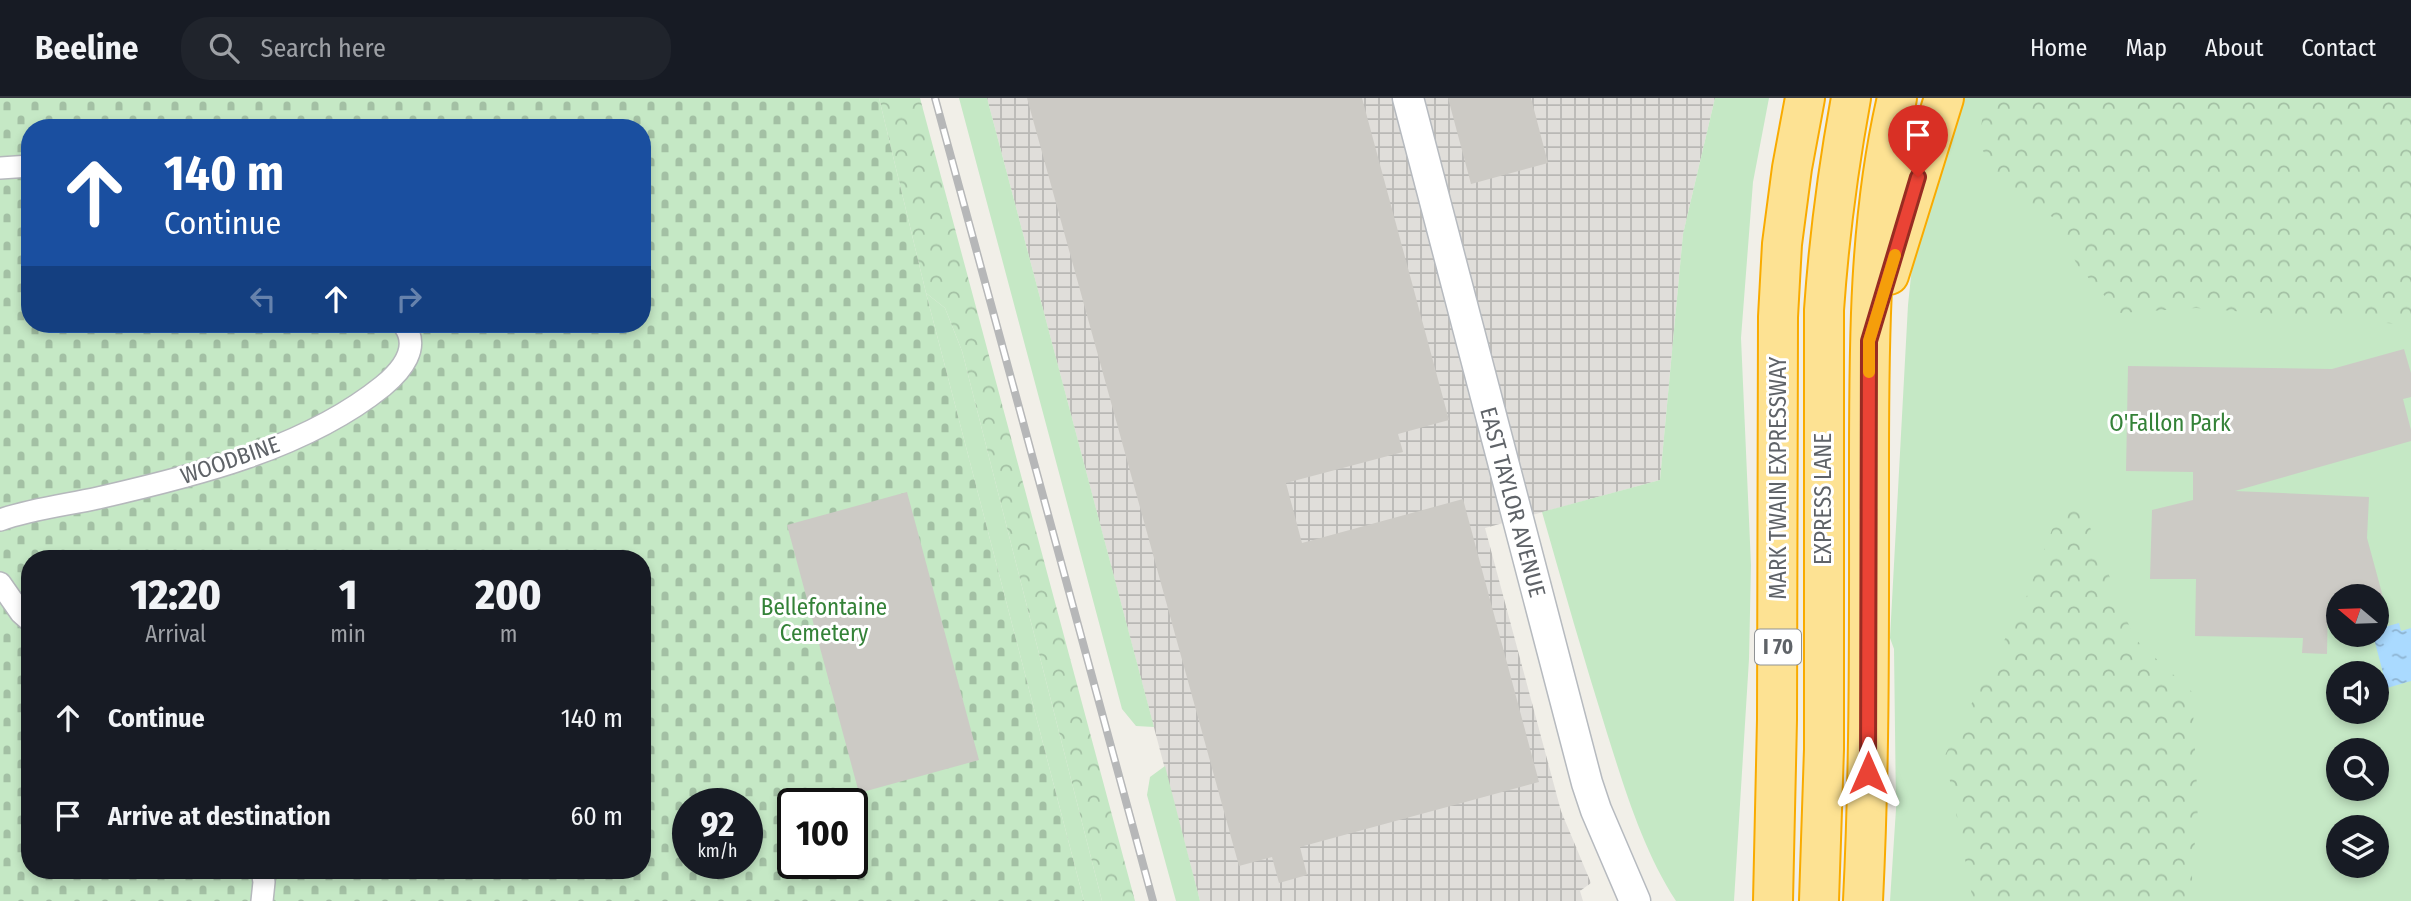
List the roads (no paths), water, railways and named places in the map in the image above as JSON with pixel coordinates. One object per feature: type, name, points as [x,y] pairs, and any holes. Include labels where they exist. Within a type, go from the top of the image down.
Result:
[{"type":"highway","name":"MARK TWAIN EXPRESSWAY","points":[[1773,901],[1777,706],[1778,317],[1782,244],[1805,98]]},
{"type":"highway","name":"EXPRESS LANE","points":[[1819,901],[1824,749],[1824,310],[1829,238],[1851,98]]},
{"type":"highway","points":[[1863,901],[1868,773],[1869,341],[1880,190],[1897,98]]},
{"type":"highway","points":[[1869,341],[1944,98]]},
{"type":"street","name":"EAST TAYLOR AVENUE","points":[[1408,98],[1587,783],[1635,901]]},
{"type":"street","points":[[0,168],[21,167]]},
{"type":"street","name":"WOODBINE","points":[[0,520],[176,480],[265,451],[341,415],[401,371],[411,346],[408,333]]},
{"type":"street","points":[[0,583],[21,613]]},
{"type":"street","points":[[262,901],[264,879]]},
{"type":"water","points":[[2399,623],[2401,631],[2411,628],[2411,681],[2389,687],[2389,661],[2380,661],[2376,648],[2389,648],[2389,626]]},
{"type":"railway","points":[[935,98],[1153,901]]},
{"type":"park label","name":"O'Fallon Park","points":[[2170,423]]},
{"type":"park label","name":"Bellefontaine Cemetery","points":[[824,620]]}]
